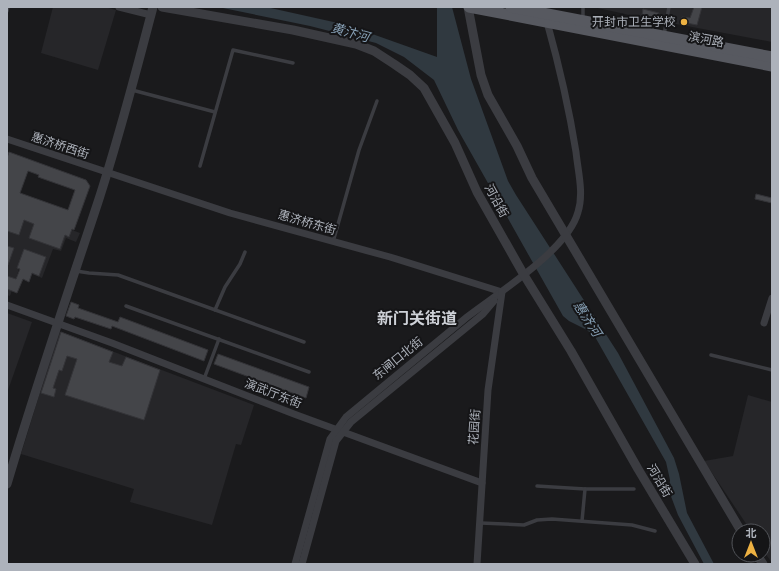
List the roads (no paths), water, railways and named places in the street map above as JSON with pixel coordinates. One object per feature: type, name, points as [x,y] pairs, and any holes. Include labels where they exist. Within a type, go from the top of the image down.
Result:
[{"type":"main road","name":"滨河路","points":[[469,7],[545,14],[772,66]]},
{"type":"main road","name":"滨河路","points":[[511,7],[772,57]]},
{"type":"street","points":[[7,484],[57,323],[107,173],[152,11],[119,7]]},
{"type":"street","name":"河沿街","points":[[162,7],[335,38],[374,51],[410,75],[424,88],[436,107],[477,192],[526,273],[638,469],[695,564]]},
{"type":"street","points":[[469,7],[480,75],[488,95],[517,146],[532,178],[735,523]]},
{"type":"street","name":"东闸口北街","points":[[294,564],[330,439],[483,314],[502,292],[557,246],[575,222],[580,207],[579,175],[562,77],[545,14]]},
{"type":"street","name":"惠济桥西街","points":[[7,139],[107,173]]},
{"type":"street","name":"惠济桥东街","points":[[107,173],[230,213],[390,257],[502,292]]},
{"type":"street","name":"花园街","points":[[477,564],[481,523],[488,390],[502,292]]},
{"type":"street","points":[[764,323],[772,298]]},
{"type":"street","name":"演武厅东街","points":[[7,305],[339,431],[482,483]]},
{"type":"street","name":"东闸口北街","points":[[302,564],[339,431]]},
{"type":"lane","points":[[7,11],[8,7]]},
{"type":"lane","points":[[582,21],[583,7]]},
{"type":"lane","points":[[664,37],[669,7]]},
{"type":"lane","points":[[200,166],[233,50],[293,64]]},
{"type":"lane","points":[[131,90],[215,112]]},
{"type":"lane","points":[[333,242],[359,150],[377,100]]},
{"type":"lane","points":[[215,310],[225,287],[240,264],[245,252]]},
{"type":"lane","points":[[75,270],[89,274],[118,275],[304,342]]},
{"type":"lane","points":[[126,306],[309,372]]},
{"type":"lane","points":[[204,379],[219,339]]},
{"type":"lane","points":[[711,355],[772,370]]},
{"type":"lane","points":[[537,486],[584,489],[634,489]]},
{"type":"lane","points":[[582,522],[584,489]]},
{"type":"lane","points":[[481,523],[524,525],[541,519],[632,525],[655,531]]},
{"type":"water","points":[[218,7],[266,7],[347,25],[437,57],[437,7],[452,7],[471,79],[508,181],[618,353],[674,458],[687,513],[714,564],[704,564],[678,515],[669,491],[670,480],[666,462],[594,335],[563,316],[458,130],[434,80],[404,57],[376,43],[310,26]]},
{"type":"place","name":"开封市卫生学校","points":[[684,22]]},
{"type":"district","name":"新门关街道","points":[[417,319]]},
{"type":"water label","name":"黄汴河","points":[[350,33]]},
{"type":"water label","name":"惠济河","points":[[587,319]]}]
